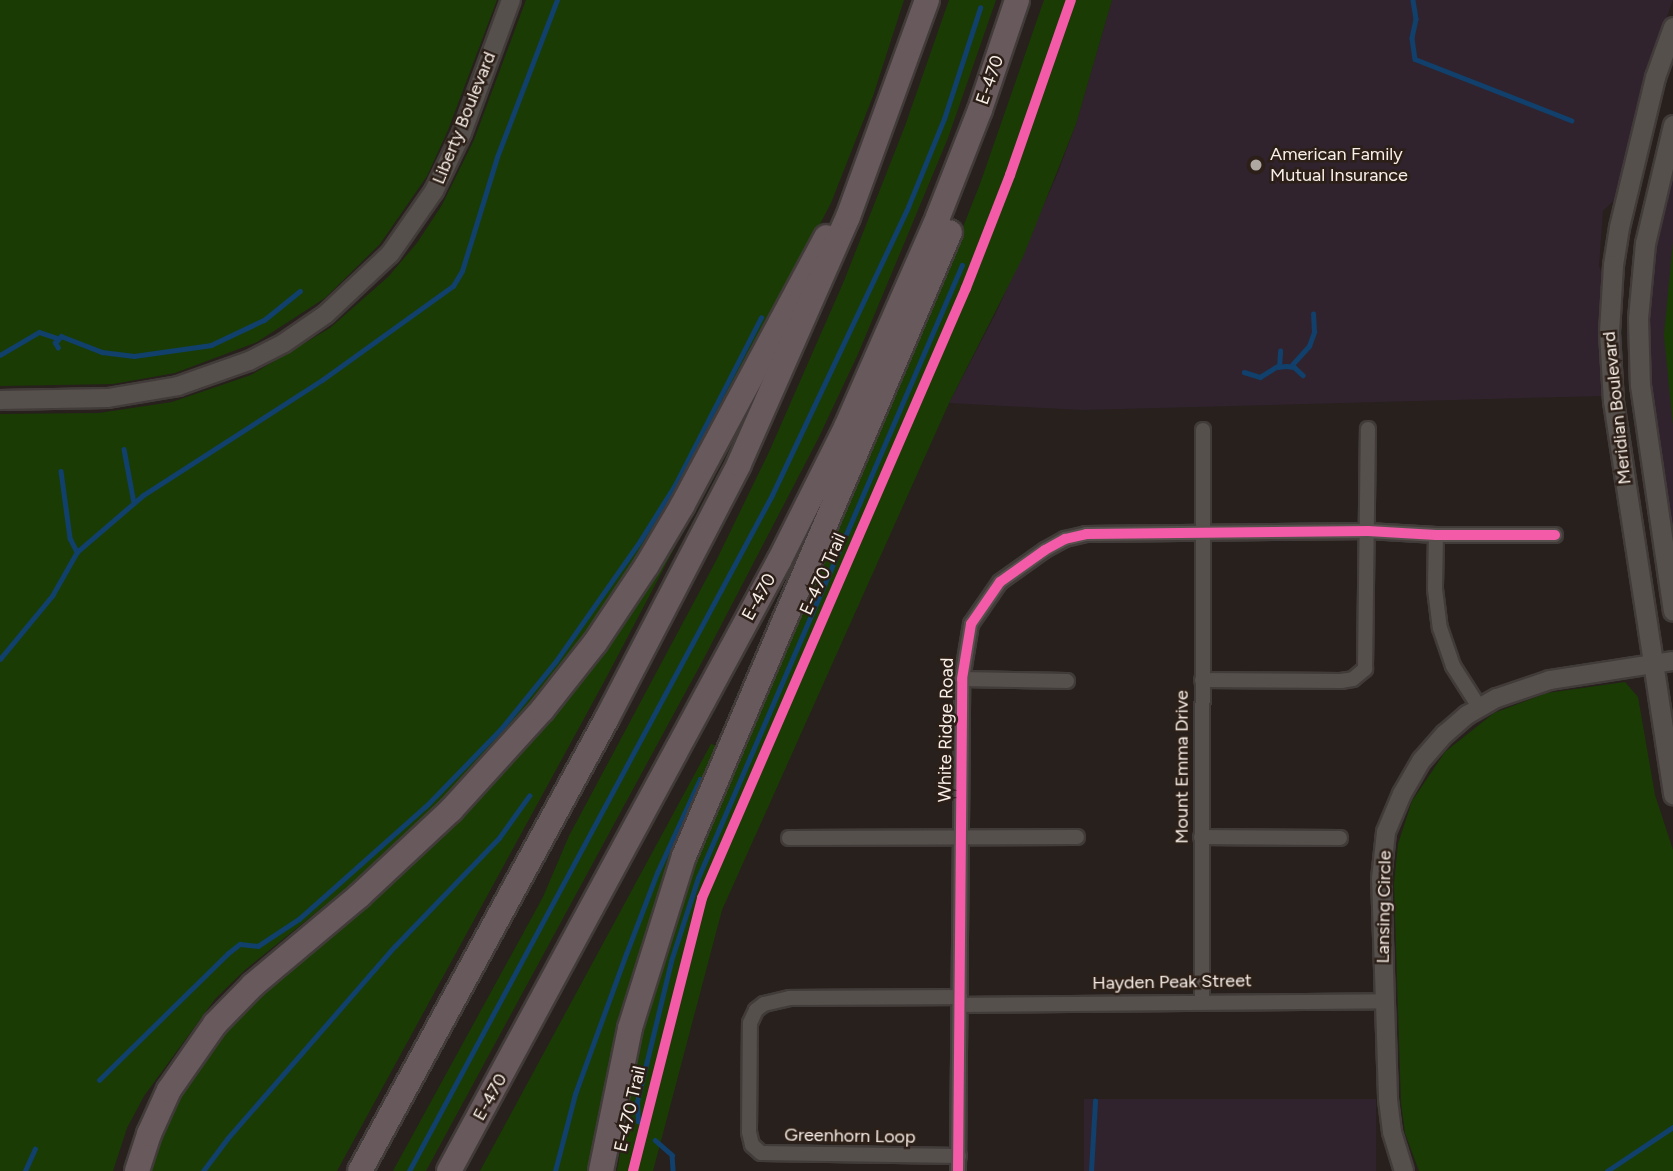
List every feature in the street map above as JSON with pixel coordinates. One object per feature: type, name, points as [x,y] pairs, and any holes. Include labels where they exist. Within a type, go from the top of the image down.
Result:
[{"type":"highway","points":[[360,1171],[696,550],[785,365],[857,194],[927,0]]},
{"type":"highway","name":"E-470","points":[[449,1171],[804,511],[877,360],[958,167],[1017,0]]},
{"type":"highway","points":[[601,1171],[626,1044],[664,912],[696,827],[959,209],[958,167]]},
{"type":"highway","points":[[137,1171],[158,1111],[192,1052],[233,1004],[359,896],[451,810],[516,740],[569,676],[658,548],[756,371],[823,241],[857,194]]},
{"type":"highway","points":[[125,1171],[139,1127],[158,1111]]},
{"type":"main road","name":"Meridian Boulevard","points":[[1673,27],[1655,77],[1619,227],[1609,309],[1613,401],[1673,794]]},
{"type":"main road","name":"Meridian Boulevard","points":[[1673,125],[1644,250],[1638,350],[1673,611]]},
{"type":"street","name":"Liberty Boulevard","points":[[0,400],[108,398],[178,386],[249,361],[321,318],[360,286],[390,254],[434,191],[462,132],[511,0]]},
{"type":"street","points":[[1202,680],[1341,681],[1360,674],[1365,669],[1368,429]]},
{"type":"street","name":"Mount Emma Drive","points":[[1202,1000],[1203,430]]},
{"type":"street","name":"White Ridge Road","points":[[958,1163],[962,679],[971,624],[993,590],[1020,565],[1065,539],[1086,534],[1368,531],[1436,535],[1555,535]]},
{"type":"street","points":[[1436,535],[1435,589],[1440,628],[1453,666],[1479,707]]},
{"type":"street","name":"Lansing Circle","points":[[1404,1171],[1389,1117],[1381,879],[1387,832],[1398,801],[1422,760],[1445,734],[1479,707],[1509,692],[1537,683],[1673,661]]},
{"type":"street","points":[[962,679],[1067,681]]},
{"type":"street","points":[[789,838],[961,840],[1077,837]]},
{"type":"street","points":[[1201,837],[1340,838]]},
{"type":"street","name":"Greenhorn Loop","points":[[958,1163],[761,1153],[752,1145],[748,1132],[750,1023],[756,1010],[764,1004],[790,998],[960,1001]]},
{"type":"street","name":"Hayden Peak Street","points":[[960,1001],[1384,1001]]},
{"type":"shaded area","points":[[1112,0],[1673,0],[1646,74],[1616,198],[1603,211],[1599,266],[1603,276],[1600,355],[1603,396],[1082,410],[949,403],[997,311],[1057,175],[1076,124]]},
{"type":"shaded area","points":[[1673,164],[1673,546],[1650,386],[1647,311],[1653,254]]},
{"type":"shaded area","points":[[1084,1099],[1376,1099],[1376,1171],[1084,1171]]},
{"type":"green space","points":[[0,0],[497,0],[448,130],[427,176],[380,244],[325,298],[257,342],[175,373],[113,384],[0,386]]},
{"type":"green space","points":[[526,0],[904,0],[873,96],[831,203],[672,507],[596,625],[492,753],[395,849],[246,969],[215,999],[144,1096],[127,1128],[113,1171],[0,1171],[0,414],[99,413],[172,402],[251,375],[330,328],[388,277],[417,243],[442,205],[474,140]]},
{"type":"green space","points":[[949,0],[996,0],[948,138],[858,354],[818,439],[703,660],[426,1171],[393,1171],[543,897],[569,836],[717,559],[769,452],[844,281],[905,126]]},
{"type":"green space","points":[[1044,0],[1112,0],[1076,124],[1023,257],[949,403],[722,910],[653,1171],[617,1171],[646,1009],[680,895],[904,365],[929,313],[980,184]]},
{"type":"green space","points":[[1673,242],[1673,426],[1664,335]]},
{"type":"green space","points":[[673,539],[676,545],[605,680],[337,1171],[150,1171],[171,1109],[206,1052],[247,1004],[346,922]]},
{"type":"green space","points":[[1625,682],[1638,697],[1655,795],[1673,850],[1673,1171],[1419,1171],[1405,1133],[1401,1103],[1394,884],[1398,844],[1412,801],[1445,752],[1494,713],[1547,693]]},
{"type":"green space","points":[[711,744],[722,747],[591,1171],[480,1171]]},
{"type":"waterway","points":[[0,659],[52,596],[77,552],[142,496],[322,380],[453,286],[462,271],[497,157],[557,0]]},
{"type":"waterway","points":[[1413,0],[1416,19],[1412,38],[1415,59],[1571,120]]},
{"type":"waterway","points":[[409,1171],[772,495],[908,207],[944,119],[980,8]]},
{"type":"waterway","points":[[638,1122],[637,1102],[671,961],[698,878],[962,265]]},
{"type":"waterway","points":[[58,348],[55,343],[61,336],[102,352],[134,356],[211,345],[264,320],[300,291]]},
{"type":"waterway","points":[[1291,366],[1309,346],[1314,332],[1313,314]]},
{"type":"waterway","points":[[99,1080],[227,954],[240,944],[258,946],[299,919],[427,805],[501,729],[556,661],[640,541],[675,485],[761,318]]},
{"type":"waterway","points":[[0,355],[39,332],[57,338]]},
{"type":"waterway","points":[[1279,367],[1280,351]]},
{"type":"waterway","points":[[1244,372],[1260,377],[1276,367],[1286,366],[1294,367],[1303,375]]},
{"type":"waterway","points":[[124,449],[134,503]]},
{"type":"waterway","points":[[61,471],[70,538],[77,552]]},
{"type":"waterway","points":[[555,1171],[575,1094],[626,954],[657,873],[700,779]]},
{"type":"waterway","points":[[203,1171],[227,1139],[395,946],[499,838],[529,796]]},
{"type":"waterway","points":[[1091,1171],[1095,1101]]},
{"type":"waterway","points":[[1607,1171],[1673,1127]]},
{"type":"waterway","points":[[655,1140],[672,1155],[673,1171]]},
{"type":"waterway","points":[[25,1171],[35,1149]]},
{"type":"cycle path","name":"E-470 Trail","points":[[633,1171],[702,898],[966,288],[1010,175],[1071,0]]},
{"type":"cycle path","points":[[958,1171],[962,679],[971,624],[1000,582],[1045,550],[1065,539],[1086,534],[1368,531],[1436,535],[1555,535]]},
{"type":"place","name":"American Family Mutual Insurance","points":[[1256,165]]}]
